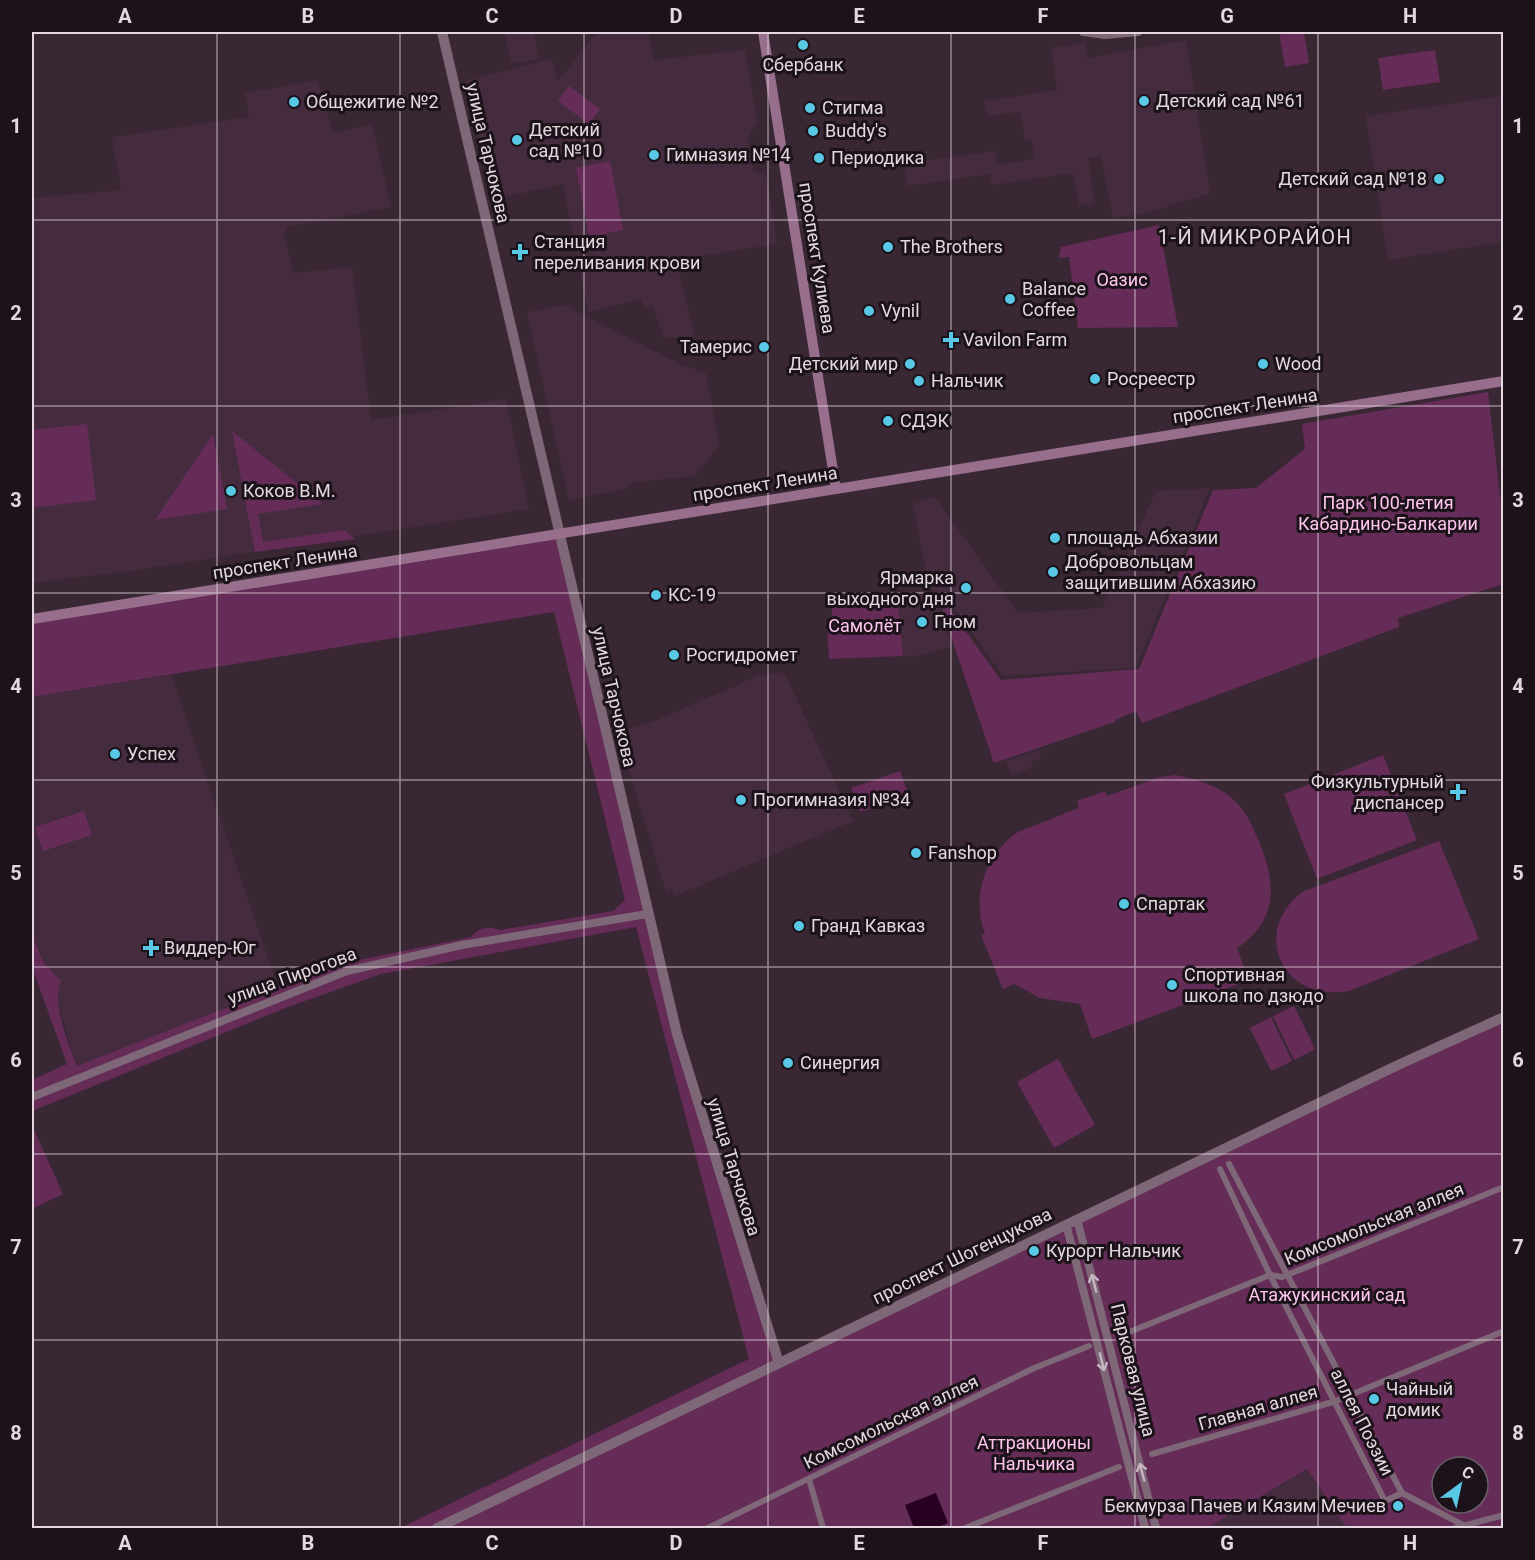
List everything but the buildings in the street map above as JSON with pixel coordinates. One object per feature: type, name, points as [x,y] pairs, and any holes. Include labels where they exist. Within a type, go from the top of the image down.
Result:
[{"type":"main road","name":"проспект Кулиева","points":[[763,32],[836,489]]},
{"type":"main road","name":"проспект Ленина","points":[[32,619],[1503,381]]},
{"type":"street","name":"улица Тарчокова","points":[[442,32],[647,914],[692,1089],[779,1363]]},
{"type":"street","points":[[1083,32],[1105,35],[1138,32]]},
{"type":"street","name":"улица Пирогова","points":[[32,1097],[347,971],[462,945],[647,914]]},
{"type":"street","name":"проспект Шогенцукова","points":[[437,1528],[1066,1224],[1503,1017]]},
{"type":"street","name":"аллея Поэзии","points":[[1220,1169],[1270,1275],[1385,1501],[1402,1493],[1229,1164]]},
{"type":"street","name":"Комсомольская аллея","points":[[1122,1335],[1270,1275],[1276,1278],[1287,1274],[1503,1187]]},
{"type":"street","name":"Парковая улица","points":[[1077,1219],[1156,1528]]},
{"type":"street","name":"Парковая улица","points":[[1066,1224],[1145,1528]]},
{"type":"street","name":"Главная аллея","points":[[1152,1454],[1336,1401],[1503,1331]]},
{"type":"street","name":"Комсомольская аллея","points":[[708,1528],[1032,1370],[1089,1346]]},
{"type":"street","points":[[965,1528],[1119,1467]]},
{"type":"street","points":[[808,1479],[823,1528]]},
{"type":"street","points":[[1402,1493],[1463,1525]]},
{"type":"street","points":[[1455,1528],[1503,1515]]},
{"type":"shaded area","points":[[505,32],[534,32],[539,59],[511,64]]},
{"type":"shaded area","name":"Гимназия №14","points":[[597,32],[648,32],[654,60],[745,50],[757,121],[747,140],[753,170],[766,174],[777,244],[676,260],[695,337],[664,338],[652,306],[644,308],[641,300],[588,312],[563,184],[493,200],[464,81],[552,59],[558,81]]},
{"type":"shaded area","points":[[1186,40],[1210,193],[1151,212],[1113,218],[1101,156],[1088,158],[1095,203],[1079,205],[1073,173],[992,185],[990,174],[907,186],[904,163],[995,151],[997,165],[1034,159],[1032,140],[1025,140],[1020,112],[987,116],[984,101],[1057,90],[1051,48],[1085,43],[1087,58]]},
{"type":"shaded area","points":[[317,80],[333,133],[372,124],[391,207],[288,227],[284,235],[294,273],[352,267],[371,420],[506,399],[529,509],[131,571],[32,583],[32,198],[121,190],[112,137],[249,117],[245,93]]},
{"type":"shaded area","name":"Детский сад №18","points":[[1503,96],[1503,242],[1388,260],[1366,116]]},
{"type":"shaded area","points":[[564,305],[682,365],[706,373],[719,445],[695,476],[631,483],[626,489],[569,500],[527,312]]},
{"type":"shaded area","name":"Ярмарка выходного дня","points":[[1210,488],[1136,668],[1003,676],[951,603],[935,598],[926,572],[913,504],[935,497],[1018,613],[1102,608],[1156,491]]},
{"type":"shaded area","name":"Гном","points":[[926,590],[935,598],[952,647],[912,657],[903,656],[897,593]]},
{"type":"shaded area","name":"Прогимназия №34","points":[[784,672],[853,821],[675,896],[672,890],[666,892],[617,732],[650,723],[758,676]]},
{"type":"shaded area","name":"Виддер-Юг","points":[[171,675],[278,987],[77,1067],[58,1004],[57,989],[61,981],[43,962],[32,934],[32,697]]},
{"type":"shaded area","points":[[1039,750],[1042,758],[1031,762],[1033,767],[1012,775],[1006,761]]},
{"type":"shaded area","points":[[1307,1469],[1347,1528],[1207,1528]]},
{"type":"shaded area","points":[[936,1493],[948,1523],[936,1528],[914,1528],[905,1505]]},
{"type":"green space","points":[[1279,32],[1304,32],[1309,63],[1285,67]]},
{"type":"green space","points":[[1435,50],[1440,82],[1383,90],[1378,58]]},
{"type":"green space","points":[[569,86],[600,109],[589,124],[558,101]]},
{"type":"green space","points":[[610,161],[623,230],[589,237],[576,168]]},
{"type":"green space","name":"Оазис","points":[[1159,225],[1178,327],[1078,328],[1069,257],[1059,258],[1061,247]]},
{"type":"green space","name":"Парк 100-летия Кабардино-Балкарии","points":[[1488,392],[1503,521],[1503,584],[1398,618],[1399,627],[1142,723],[1136,711],[1115,722],[994,763],[942,610],[948,607],[1001,680],[1139,669],[1213,490],[1256,488],[1305,449],[1302,424]]},
{"type":"green space","points":[[87,424],[96,500],[32,508],[32,430]]},
{"type":"green space","points":[[232,431],[323,504],[258,514],[263,542],[344,530],[355,539],[255,552]]},
{"type":"green space","points":[[213,434],[227,509],[155,520]]},
{"type":"green space","name":"Атажукинский сад","points":[[559,534],[647,914],[779,1363],[1503,1017],[1503,1528],[1347,1528],[1307,1469],[1207,1528],[400,1528],[749,1359],[636,927],[381,974],[288,1007],[32,1111],[32,1080],[67,1064],[32,967],[32,934],[43,962],[61,981],[58,990],[60,1012],[77,1066],[335,965],[471,937],[484,928],[500,930],[613,911],[625,900],[554,612],[32,697],[32,619]]},
{"type":"green space","name":"Самолёт","points":[[870,593],[897,593],[903,656],[829,659],[827,624],[832,615],[832,598]]},
{"type":"green space","points":[[1383,755],[1417,840],[1317,879],[1284,794]]},
{"type":"green space","points":[[900,771],[909,795],[860,812],[851,788]]},
{"type":"green space","name":"Спартак","points":[[1176,775],[1208,784],[1223,792],[1241,807],[1264,855],[1271,885],[1267,912],[1261,925],[1251,937],[1237,948],[1249,980],[1092,1039],[1080,1004],[1040,998],[1014,984],[1003,989],[981,935],[985,934],[980,906],[984,877],[997,852],[1018,832],[1079,808],[1077,801],[1105,791],[1107,796],[1160,777]]},
{"type":"green space","points":[[84,811],[92,835],[43,851],[35,827]]},
{"type":"green space","points":[[1439,841],[1479,939],[1349,991],[1325,992],[1305,986],[1290,975],[1280,960],[1276,943],[1279,924],[1288,907],[1304,891]]},
{"type":"green space","points":[[1294,1006],[1315,1049],[1294,1060],[1273,1016]]},
{"type":"green space","points":[[1271,1017],[1292,1061],[1271,1071],[1250,1028]]},
{"type":"green space","points":[[1058,1059],[1095,1125],[1054,1148],[1017,1082]]},
{"type":"green space","points":[[32,1125],[63,1194],[32,1209]]},
{"type":"place","name":"Сбербанк","points":[[803,45]]},
{"type":"place","name":"Детский сад №61","points":[[1144,101]]},
{"type":"place","name":"Общежитие №2","points":[[294,102]]},
{"type":"place","name":"Стигма","points":[[810,108]]},
{"type":"place","name":"Buddy's","points":[[813,131]]},
{"type":"place","name":"Детский сад №10","points":[[517,140]]},
{"type":"place","name":"Гимназия №14","points":[[654,155]]},
{"type":"place","name":"Периодика","points":[[819,158]]},
{"type":"place","name":"Детский сад №18","points":[[1439,179]]},
{"type":"place","name":"The Brothers","points":[[888,247]]},
{"type":"place","name":"Станция переливания крови","points":[[520,252]]},
{"type":"place","name":"Balance Coffee","points":[[1010,299]]},
{"type":"place","name":"Vynil","points":[[869,311]]},
{"type":"place","name":"Vavilon Farm","points":[[951,340]]},
{"type":"place","name":"Тамерис","points":[[764,347]]},
{"type":"place","name":"Детский мир","points":[[910,364]]},
{"type":"place","name":"Wood","points":[[1263,364]]},
{"type":"place","name":"Росреестр","points":[[1095,379]]},
{"type":"place","name":"Нальчик","points":[[919,381]]},
{"type":"place","name":"СДЭК","points":[[888,421]]},
{"type":"place","name":"Коков В.М.","points":[[231,491]]},
{"type":"place","name":"площадь Абхазии","points":[[1055,538]]},
{"type":"place","name":"Добровольцам защитившим Абхазию","points":[[1053,572]]},
{"type":"place","name":"Ярмарка выходного дня","points":[[966,588]]},
{"type":"place","name":"КС-19","points":[[656,595]]},
{"type":"place","name":"Гном","points":[[922,622]]},
{"type":"place","name":"Росгидромет","points":[[674,655]]},
{"type":"place","name":"Успех","points":[[115,754]]},
{"type":"place","name":"Физкультурный диспансер","points":[[1458,792]]},
{"type":"place","name":"Прогимназия №34","points":[[741,800]]},
{"type":"place","name":"Fanshop","points":[[916,853]]},
{"type":"place","name":"Спартак","points":[[1124,904]]},
{"type":"place","name":"Гранд Кавказ","points":[[799,926]]},
{"type":"place","name":"Виддер-Юг","points":[[151,948]]},
{"type":"place","name":"Спортивная школа по дзюдо","points":[[1172,985]]},
{"type":"place","name":"Синергия","points":[[788,1063]]},
{"type":"place","name":"Курорт Нальчик","points":[[1034,1251]]},
{"type":"place","name":"Чайный домик","points":[[1374,1399]]},
{"type":"place","name":"Бекмурза Пачев и Кязим Мечиев","points":[[1398,1506]]},
{"type":"district","name":"1-Й МИКРОРАЙОН","points":[[1255,237]]},
{"type":"park label","name":"Аттракционы Нальчика","points":[[1034,1453]]}]
